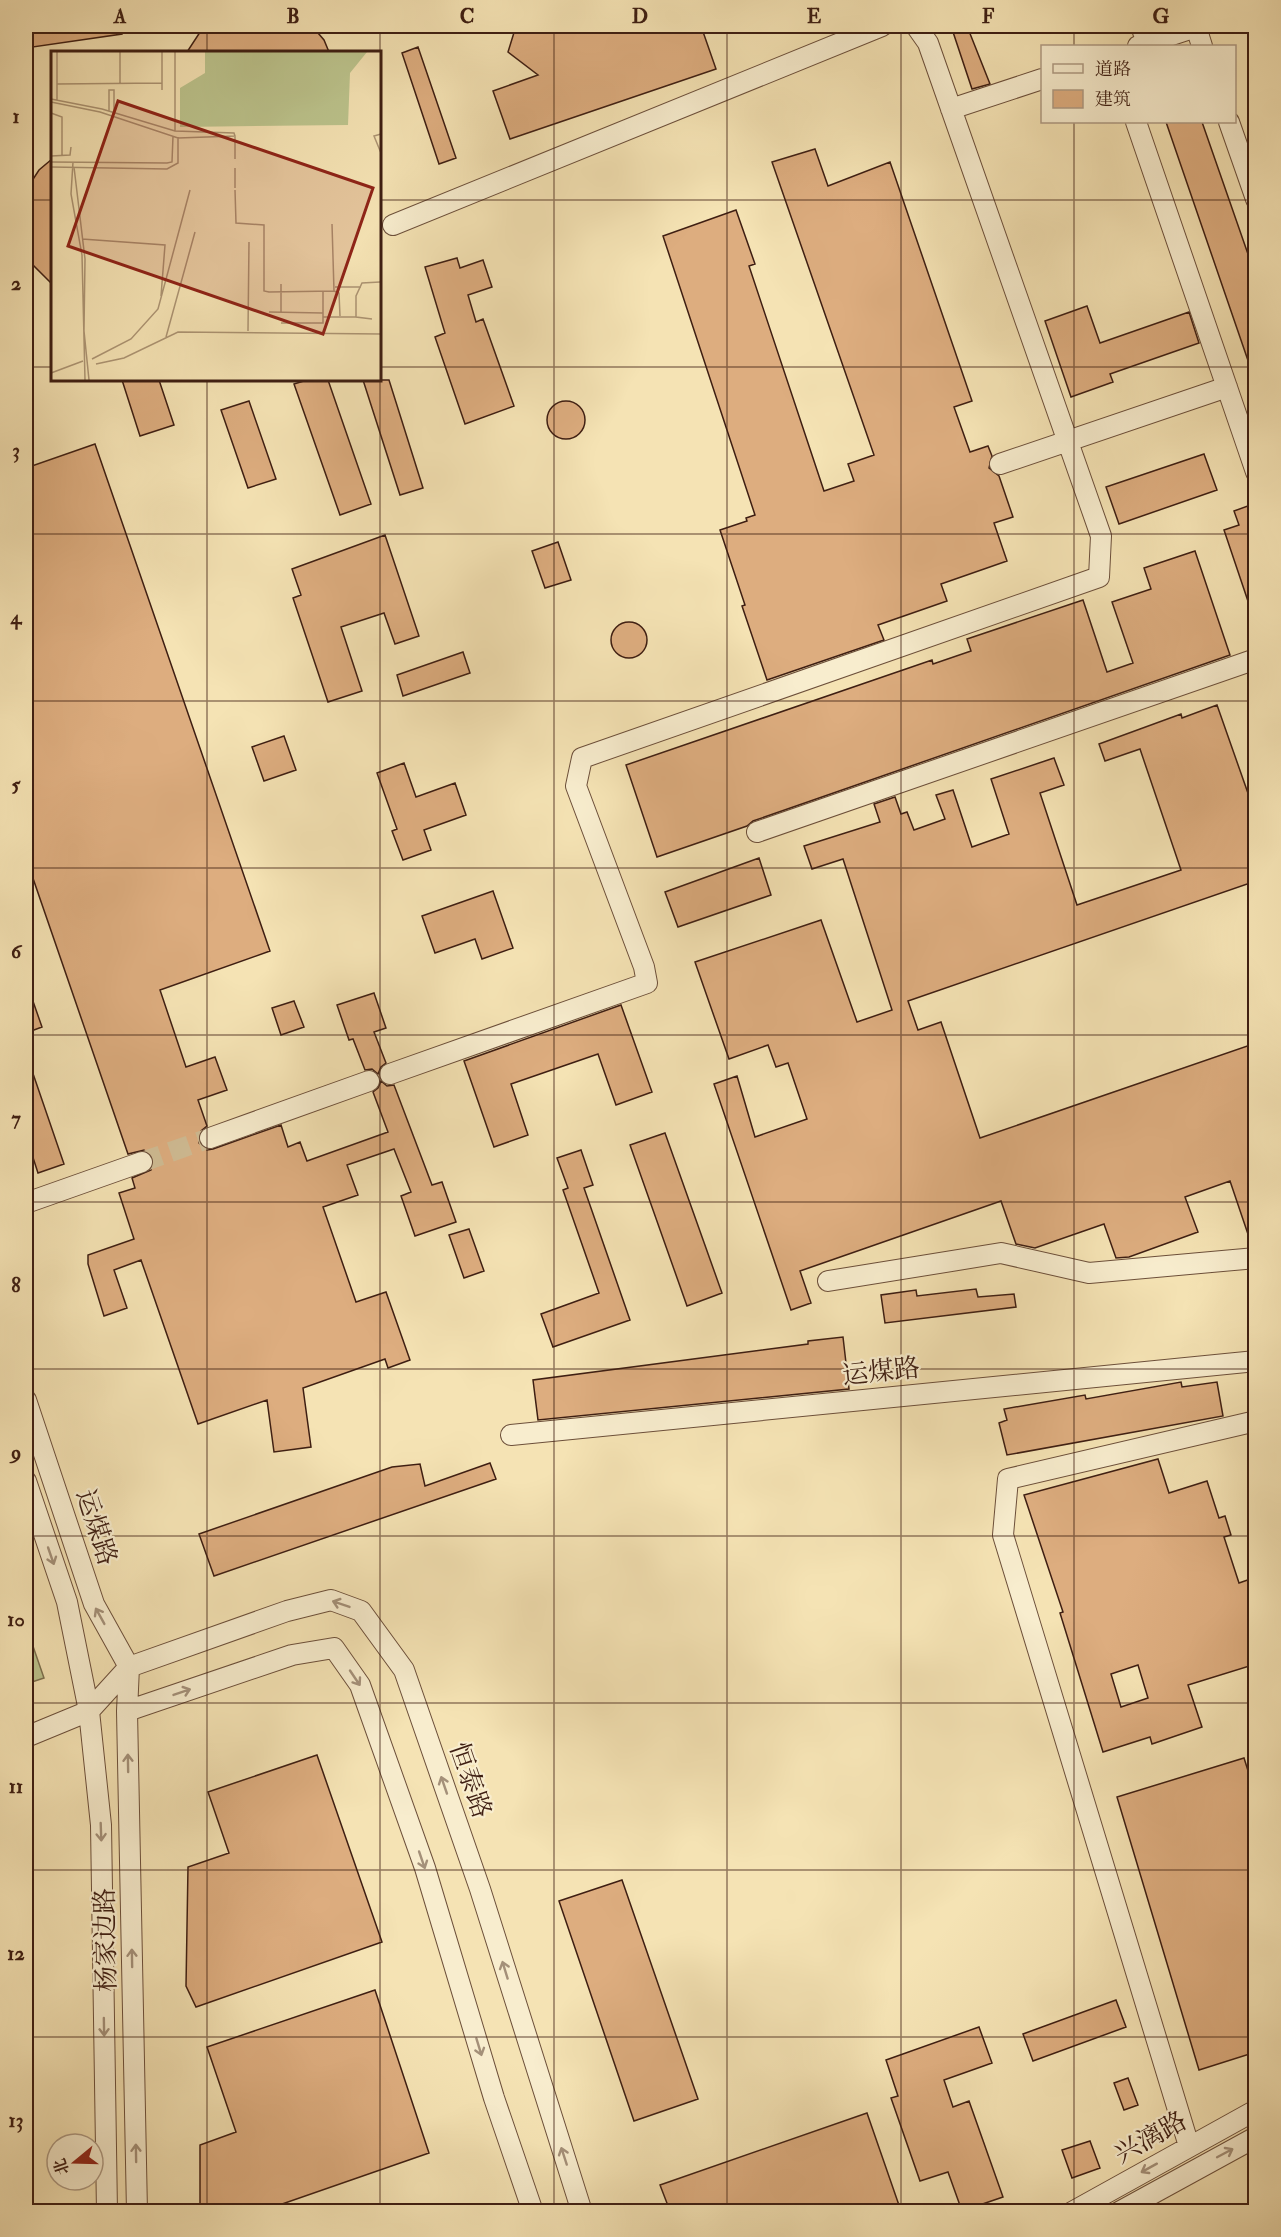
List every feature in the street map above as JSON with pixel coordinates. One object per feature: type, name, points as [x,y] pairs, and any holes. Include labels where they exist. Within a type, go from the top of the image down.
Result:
[{"type":"street","points":[[393,225],[877,26]]},
{"type":"street","points":[[390,1074],[647,983],[644,967],[576,786],[582,759],[1099,577],[1101,536],[951,109],[927,44],[916,26]]},
{"type":"street","points":[[1142,38],[1196,27],[1202,45]]},
{"type":"street","points":[[951,109],[1041,79]]},
{"type":"street","points":[[1136,123],[1256,472]]},
{"type":"street","points":[[1228,123],[1256,199]]},
{"type":"street","points":[[1000,464],[1227,387]]},
{"type":"street","points":[[758,832],[1256,658]]},
{"type":"street","points":[[210,1138],[369,1082]]},
{"type":"street","points":[[26,1203],[142,1162]]},
{"type":"street","points":[[828,1281],[1001,1253],[1089,1273],[1256,1257]]},
{"type":"street","name":"运煤路","points":[[511,1435],[1256,1361]]},
{"type":"street","name":"运煤路","points":[[26,1400],[94,1604],[129,1667]]},
{"type":"street","points":[[1189,2146],[1003,1535],[1008,1479],[1256,1421]]},
{"type":"street","name":"运煤路","points":[[26,1481],[67,1602],[89,1711]]},
{"type":"street","name":"恒泰路","points":[[129,1667],[287,1611],[331,1600],[361,1611],[404,1670],[480,1889],[582,2211]]},
{"type":"street","points":[[127,1711],[292,1655],[334,1648],[360,1685],[421,1857],[494,2098],[533,2211]]},
{"type":"street","points":[[26,1737],[89,1711],[129,1667]]},
{"type":"street","name":"杨家边路","points":[[129,1667],[127,1711],[137,2211]]},
{"type":"street","name":"杨家边路","points":[[89,1711],[101,1825],[106,2211]]},
{"type":"street","name":"兴漓路","points":[[1072,2211],[1256,2110]]},
{"type":"street","name":"兴漓路","points":[[1119,2211],[1256,2137]]},
{"type":"green space","points":[[26,1626],[44,1678],[26,1684]]},
{"type":"building","points":[[26,26],[122,26],[122,34],[26,48]]},
{"type":"building","points":[[204,26],[312,26],[324,40],[329,51],[188,51]]},
{"type":"building","points":[[516,26],[701,26],[716,69],[510,139],[493,91],[538,75],[508,52]]},
{"type":"building","points":[[951,26],[967,26],[990,84],[972,89]]},
{"type":"building","points":[[418,47],[456,158],[439,164],[402,53]]},
{"type":"building","points":[[1166,123],[1202,123],[1256,277],[1256,374],[1253,375]]},
{"type":"building","points":[[815,149],[828,186],[890,162],[972,401],[954,407],[970,452],[988,446],[992,456],[989,468],[999,476],[1013,517],[994,523],[1007,561],[941,584],[947,601],[878,625],[884,640],[767,680],[720,530],[747,521],[746,518],[755,515],[663,236],[736,210],[755,264],[749,266],[824,491],[854,481],[848,464],[874,455],[772,162]]},
{"type":"building","points":[[51,160],[51,283],[33,265],[26,249],[26,190],[39,170]]},
{"type":"building","points":[[457,258],[460,268],[483,260],[492,287],[468,295],[476,322],[483,319],[514,406],[465,424],[435,337],[445,333],[425,267]]},
{"type":"building","points":[[1087,306],[1100,343],[1189,312],[1199,343],[1110,374],[1113,382],[1071,397],[1045,321]]},
{"type":"building","points":[[389,380],[423,488],[400,495],[363,381]]},
{"type":"building","points":[[122,381],[159,381],[174,425],[140,436]]},
{"type":"building","points":[[304,381],[328,381],[371,504],[340,515],[294,384]]},
{"type":"building","points":[[249,401],[276,479],[248,488],[221,410]]},
{"type":"building","points":[[566,401],[580,406],[585,420],[580,434],[566,439],[552,434],[547,420],[552,406]]},
{"type":"building","points":[[95,444],[270,951],[160,990],[186,1067],[215,1057],[227,1090],[198,1100],[207,1126],[201,1131],[199,1143],[207,1150],[213,1149],[281,1125],[288,1147],[300,1142],[307,1161],[388,1132],[373,1092],[381,1081],[387,1086],[394,1085],[432,1185],[442,1182],[456,1222],[415,1236],[401,1196],[411,1192],[394,1149],[347,1165],[358,1195],[323,1207],[356,1302],[386,1292],[410,1360],[388,1368],[385,1359],[303,1388],[311,1447],[274,1452],[267,1400],[198,1424],[141,1260],[114,1270],[127,1308],[104,1316],[88,1264],[88,1255],[134,1239],[119,1193],[135,1188],[132,1178],[151,1170],[153,1159],[144,1150],[128,1154],[26,858],[26,468]]},
{"type":"building","points":[[1204,454],[1217,490],[1119,524],[1106,487]]},
{"type":"building","points":[[1256,503],[1256,615],[1253,616],[1224,530],[1239,525],[1234,511]]},
{"type":"building","points":[[385,535],[419,636],[395,644],[384,613],[341,627],[362,691],[328,702],[293,598],[301,595],[292,569]]},
{"type":"building","points":[[558,542],[571,580],[545,588],[532,551]]},
{"type":"building","points":[[1195,551],[1230,655],[753,821],[747,826],[657,857],[626,765],[932,660],[933,664],[971,651],[967,639],[1083,600],[1107,672],[1133,663],[1112,602],[1151,589],[1144,568]]},
{"type":"building","points":[[629,622],[641,628],[647,640],[641,652],[629,658],[617,652],[611,640],[617,628]]},
{"type":"building","points":[[463,652],[470,673],[403,696],[397,675]]},
{"type":"building","points":[[1217,705],[1256,816],[1256,881],[908,1001],[918,1030],[941,1022],[980,1138],[1256,1043],[1256,1246],[1252,1246],[1230,1181],[1185,1197],[1198,1232],[1129,1257],[1116,1258],[1104,1224],[1035,1248],[1016,1244],[1001,1201],[800,1271],[811,1303],[791,1310],[714,1084],[737,1076],[755,1137],[807,1119],[788,1063],[776,1067],[768,1045],[729,1059],[695,962],[821,920],[857,1022],[892,1010],[843,859],[812,869],[804,846],[880,822],[874,804],[895,797],[901,814],[907,812],[914,830],[945,819],[936,795],[953,790],[972,847],[1009,834],[991,779],[1054,758],[1064,785],[1040,793],[1077,905],[1181,870],[1140,749],[1105,761],[1099,744],[1181,714],[1182,718]]},
{"type":"building","points":[[284,736],[296,770],[264,781],[252,747]]},
{"type":"building","points":[[404,763],[416,797],[455,783],[466,815],[424,830],[431,850],[403,860],[392,831],[397,829],[377,773]]},
{"type":"building","points":[[759,858],[771,895],[678,927],[665,892]]},
{"type":"building","points":[[493,891],[513,948],[482,959],[475,939],[435,953],[422,916]]},
{"type":"building","points":[[26,987],[28,987],[42,1027],[26,1033]]},
{"type":"building","points":[[374,993],[386,1028],[374,1032],[386,1063],[378,1074],[372,1069],[365,1070],[353,1039],[349,1040],[337,1005]]},
{"type":"building","points":[[294,1001],[304,1027],[281,1035],[272,1008]]},
{"type":"building","points":[[621,1005],[652,1092],[616,1105],[598,1054],[511,1084],[528,1135],[494,1147],[464,1061]]},
{"type":"building","points":[[26,1059],[28,1059],[64,1164],[38,1173],[26,1136]]},
{"type":"building","points":[[665,1133],[722,1293],[687,1306],[630,1145]]},
{"type":"building","points":[[581,1150],[593,1185],[584,1188],[630,1320],[553,1347],[541,1314],[599,1293],[563,1190],[568,1188],[557,1158]]},
{"type":"building","points":[[469,1229],[484,1271],[464,1278],[449,1235]]},
{"type":"building","points":[[976,1289],[978,1297],[1014,1294],[1016,1307],[885,1323],[881,1295],[916,1290],[917,1296]]},
{"type":"building","points":[[843,1337],[849,1389],[538,1420],[533,1380],[808,1344],[808,1341]]},
{"type":"building","points":[[1181,1382],[1182,1387],[1217,1382],[1223,1416],[1007,1455],[999,1423],[1007,1420],[1004,1409],[1085,1395],[1086,1399]]},
{"type":"building","points":[[1158,1459],[1169,1493],[1207,1481],[1219,1518],[1225,1516],[1231,1535],[1224,1537],[1239,1583],[1256,1577],[1256,1664],[1188,1685],[1202,1727],[1152,1744],[1150,1737],[1103,1752],[1060,1613],[1063,1612],[1024,1495]],"holes":[[[1138,1665],[1148,1698],[1121,1707],[1111,1674]]]},
{"type":"building","points":[[490,1463],[496,1479],[214,1576],[199,1534],[392,1467],[420,1464],[425,1486]]},
{"type":"building","points":[[317,1755],[382,1942],[196,2007],[186,1986],[188,1867],[229,1853],[208,1792]]},
{"type":"building","points":[[1244,1758],[1256,1796],[1256,2052],[1199,2070],[1117,1797]]},
{"type":"building","points":[[622,1880],[698,2099],[634,2121],[559,1901]]},
{"type":"building","points":[[375,1990],[429,2153],[262,2211],[200,2211],[200,2145],[236,2132],[207,2047]]},
{"type":"building","points":[[1116,2000],[1126,2027],[1033,2061],[1023,2034]]},
{"type":"building","points":[[979,2027],[992,2063],[944,2080],[953,2107],[969,2101],[1003,2197],[962,2211],[948,2172],[920,2181],[891,2098],[898,2096],[886,2060]]},
{"type":"building","points":[[1128,2078],[1138,2105],[1124,2110],[1114,2083]]},
{"type":"building","points":[[867,2113],[901,2211],[670,2211],[660,2185]]},
{"type":"building","points":[[1090,2141],[1100,2168],[1072,2178],[1062,2150]]},
{"type":"tunnel","points":[[142,1162],[210,1138]]}]
